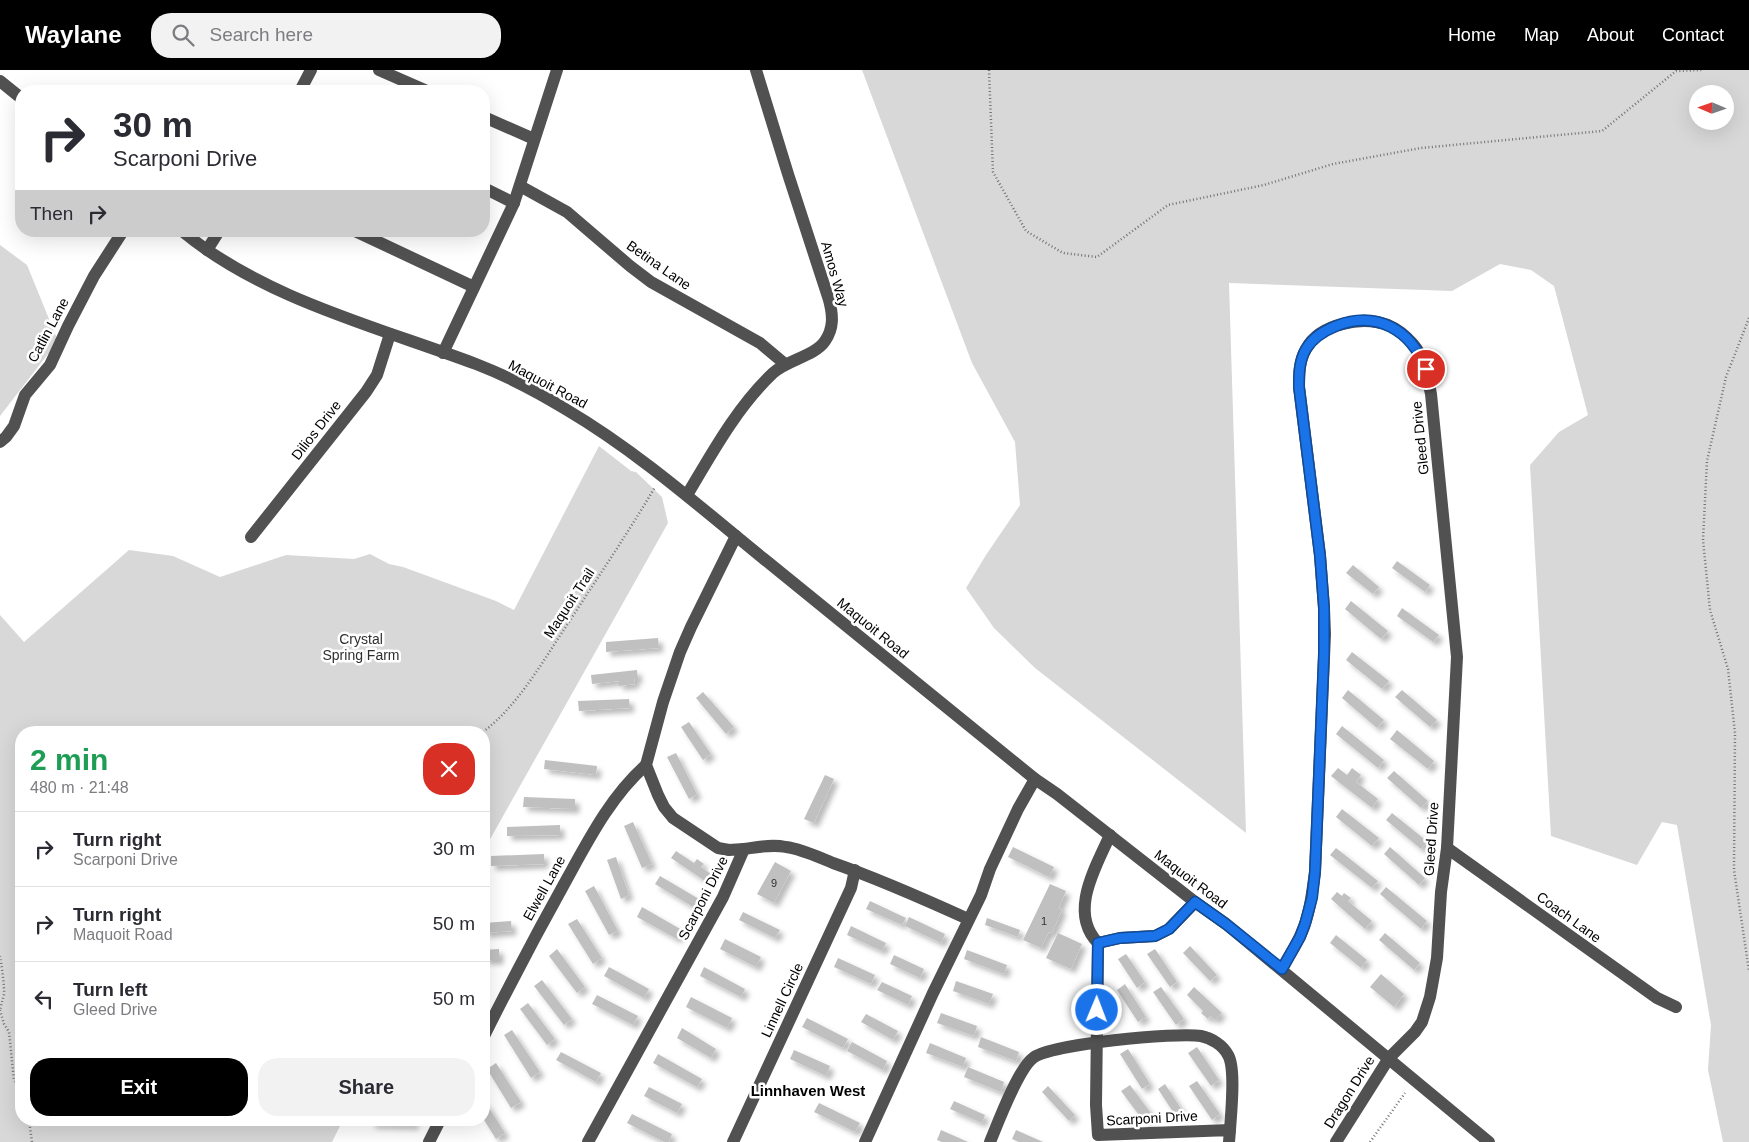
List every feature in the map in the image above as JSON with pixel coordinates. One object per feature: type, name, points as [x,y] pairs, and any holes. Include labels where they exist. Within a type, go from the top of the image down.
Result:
[{"type":"street","points":[[303,85],[311,70]]},
{"type":"street","points":[[379,70],[413,85]]},
{"type":"street","points":[[443,353],[514,203],[557,70]]},
{"type":"street","name":"Amos Way","points":[[687,495],[725,433],[758,388],[785,364],[810,352],[824,342],[832,329],[832,314],[829,300],[756,70]]},
{"type":"street","points":[[0,81],[15,93]]},
{"type":"street","points":[[490,120],[534,139]]},
{"type":"street","name":"Betina Lane","points":[[520,186],[567,212],[651,282],[760,343],[785,364]]},
{"type":"street","points":[[490,191],[514,203]]},
{"type":"street","name":"Catlin Lane","points":[[0,442],[14,426],[26,395],[50,366],[94,276],[119,237]]},
{"type":"street","name":"Maquoit Road","points":[[190,237],[207,250],[296,299],[477,364],[508,378],[567,410],[622,446],[687,495],[1035,779],[1226,924],[1489,1142]]},
{"type":"street","points":[[207,250],[215,237]]},
{"type":"street","points":[[368,237],[474,287]]},
{"type":"street","name":"Gleed Drive","points":[[1282,969],[1300,937],[1310,910],[1312,898],[1315,872],[1325,634],[1320,556],[1299,387],[1300,368],[1306,350],[1314,338],[1326,330],[1357,321],[1374,321],[1390,326],[1403,334],[1414,345],[1426,369],[1431,394],[1457,657],[1447,848],[1437,958],[1430,996],[1422,1022],[1415,1032],[1389,1058]]},
{"type":"street","name":"Dilios Drive","points":[[252,537],[366,392],[377,375],[390,334]]},
{"type":"street","points":[[646,765],[662,702],[680,652],[736,536]]},
{"type":"street","name":"Scarponi Drive","points":[[588,1142],[723,897],[744,849],[729,850],[718,848],[673,818],[658,795],[646,765]]},
{"type":"street","name":"Elwell Lane","points":[[490,1024],[537,931],[589,839],[632,777],[646,765]]},
{"type":"street","points":[[865,1142],[968,919],[981,895],[990,869],[1018,809],[1035,779]]},
{"type":"street","points":[[1110,835],[1097,861],[1085,898],[1086,924],[1098,943],[1120,938],[1155,936],[1169,929],[1195,902]]},
{"type":"street","points":[[744,849],[786,846],[855,870],[968,919]]},
{"type":"street","name":"Coach Lane","points":[[1447,848],[1657,998],[1676,1007]]},
{"type":"street","name":"Linnell Circle","points":[[733,1142],[851,888],[855,870]]},
{"type":"street","name":"Scarponi Drive","points":[[1098,943],[1096,1044],[1098,1139],[1230,1136]]},
{"type":"street","points":[[990,1142],[1024,1069],[1033,1058],[1048,1050],[1132,1039],[1184,1036],[1202,1036],[1218,1043],[1229,1055],[1233,1081],[1230,1136]]},
{"type":"street","name":"Dragon Drive","points":[[1336,1142],[1389,1058]]},
{"type":"street","points":[[429,1142],[437,1126]]},
{"type":"path","points":[[989,70],[993,172],[1026,231],[1063,253],[1097,257],[1168,205],[1264,185],[1333,164],[1422,148],[1602,131],[1676,71],[1703,70]]},
{"type":"path","points":[[1749,318],[1726,377],[1707,461],[1703,540],[1710,610],[1728,669],[1735,732],[1734,870],[1749,971]]},
{"type":"path","name":"Maquoit Trail","points":[[490,727],[498,721],[534,674],[638,517],[661,475]]},
{"type":"path","points":[[0,956],[4,993],[0,1010],[4,1024],[9,1032],[15,1081]]},
{"type":"path","points":[[1370,1142],[1405,1093]]},
{"type":"path","points":[[30,1126],[32,1142]]},
{"type":"green space","points":[[862,70],[1749,70],[1749,1142],[1723,1142],[1708,1070],[1711,1025],[1677,825],[1662,822],[1637,865],[1551,836],[1530,465],[1559,432],[1588,415],[1554,286],[1531,270],[1500,264],[1452,291],[1229,283],[1246,833],[1035,668],[994,628],[966,588],[1020,505],[1015,442],[972,363]]},
{"type":"green space","points":[[0,245],[27,265],[58,341],[0,416]]},
{"type":"green space","name":"Crystal Spring Farm","points":[[599,446],[631,471],[636,472],[662,497],[668,523],[490,839],[490,726],[15,726],[15,1126],[340,1126],[332,1142],[0,1142],[0,615],[24,642],[129,550],[173,556],[220,577],[286,555],[354,559],[370,554],[389,564],[403,567],[496,601],[514,610]]},
{"type":"building","points":[[1397,561],[1430,585],[1425,592],[1392,568]]},
{"type":"building","points":[[1353,565],[1379,587],[1373,594],[1346,573]]},
{"type":"building","points":[[1351,601],[1388,631],[1381,639],[1345,609]]},
{"type":"building","points":[[1402,608],[1439,635],[1433,642],[1397,616]]},
{"type":"building","points":[[658,638],[659,648],[606,652],[606,642]]},
{"type":"building","points":[[1352,652],[1389,681],[1382,689],[1346,660]]},
{"type":"building","points":[[637,670],[638,679],[634,679],[635,684],[619,686],[619,681],[592,684],[591,675]]},
{"type":"building","points":[[1348,690],[1384,720],[1377,728],[1342,698]]},
{"type":"building","points":[[1402,690],[1437,720],[1430,727],[1395,697]]},
{"type":"building","points":[[703,692],[734,727],[726,734],[696,698]]},
{"type":"building","points":[[629,699],[630,708],[579,711],[578,701]]},
{"type":"building","points":[[689,722],[711,754],[703,760],[681,727]]},
{"type":"building","points":[[1342,726],[1384,760],[1378,768],[1336,734]]},
{"type":"building","points":[[1397,730],[1434,761],[1428,769],[1390,739]]},
{"type":"building","points":[[676,753],[697,794],[689,799],[667,757]]},
{"type":"building","points":[[545,760],[597,766],[596,775],[544,769]]},
{"type":"building","points":[[1338,768],[1347,775],[1352,768],[1361,775],[1356,782],[1378,799],[1372,808],[1331,776]]},
{"type":"building","points":[[1394,771],[1428,801],[1421,808],[1387,778]]},
{"type":"building","points":[[825,775],[834,779],[814,823],[804,819]]},
{"type":"building","points":[[524,797],[575,799],[575,809],[523,807]]},
{"type":"building","points":[[1342,809],[1379,838],[1372,846],[1336,817]]},
{"type":"building","points":[[1392,813],[1428,842],[1421,849],[1386,820]]},
{"type":"building","points":[[633,822],[652,864],[642,868],[624,826]]},
{"type":"building","points":[[560,825],[560,835],[507,836],[507,827]]},
{"type":"building","points":[[1013,847],[1054,867],[1049,877],[1008,857]]},
{"type":"building","points":[[1390,847],[1425,878],[1419,885],[1384,854]]},
{"type":"building","points":[[1336,848],[1378,881],[1372,888],[1330,855]]},
{"type":"building","points":[[676,851],[694,863],[697,859],[704,864],[701,867],[711,874],[705,881],[671,858]]},
{"type":"building","points":[[544,854],[544,864],[491,866],[491,856]]},
{"type":"building","points":[[616,857],[629,895],[621,899],[607,860]]},
{"type":"building","points":[[775,862],[791,871],[774,903],[757,894]]},
{"type":"building","points":[[660,876],[699,899],[693,907],[655,884]]},
{"type":"building","points":[[1050,884],[1066,891],[1059,908],[1062,910],[1052,933],[1049,932],[1041,948],[1023,940]]},
{"type":"building","points":[[594,886],[618,931],[609,935],[585,891]]},
{"type":"building","points":[[1386,887],[1427,921],[1421,929],[1380,894]]},
{"type":"building","points":[[1337,892],[1342,896],[1344,893],[1351,898],[1348,901],[1372,921],[1365,929],[1331,899]]},
{"type":"building","points":[[870,901],[906,918],[902,925],[866,909]]},
{"type":"building","points":[[642,907],[682,930],[677,939],[637,917]]},
{"type":"building","points":[[743,912],[780,930],[775,938],[739,920]]},
{"type":"building","points":[[909,917],[945,934],[941,943],[905,926]]},
{"type":"building","points":[[987,918],[1020,930],[1018,937],[985,925]]},
{"type":"building","points":[[577,919],[602,958],[593,964],[568,924]]},
{"type":"building","points":[[511,921],[512,931],[490,933],[490,923]]},
{"type":"building","points":[[851,926],[886,943],[882,951],[847,935]]},
{"type":"building","points":[[1058,933],[1082,944],[1071,969],[1046,958]]},
{"type":"building","points":[[1385,933],[1420,963],[1414,970],[1379,940]]},
{"type":"building","points":[[1336,935],[1367,960],[1361,968],[1330,943]]},
{"type":"building","points":[[725,939],[761,957],[756,967],[720,949]]},
{"type":"building","points":[[1190,946],[1217,975],[1210,981],[1183,953]]},
{"type":"building","points":[[499,949],[499,960],[490,960],[490,950]]},
{"type":"building","points":[[557,949],[585,987],[577,993],[549,956]]},
{"type":"building","points":[[1155,949],[1177,982],[1170,987],[1147,954]]},
{"type":"building","points":[[967,950],[1007,965],[1004,974],[964,959]]},
{"type":"building","points":[[1126,954],[1145,982],[1137,988],[1118,959]]},
{"type":"building","points":[[894,955],[924,969],[920,978],[890,964]]},
{"type":"building","points":[[838,958],[875,975],[871,984],[834,967]]},
{"type":"building","points":[[609,967],[649,989],[644,998],[604,976]]},
{"type":"building","points":[[704,967],[745,989],[741,997],[700,976]]},
{"type":"building","points":[[1381,974],[1404,994],[1394,1007],[1370,987]]},
{"type":"building","points":[[542,980],[572,1019],[564,1025],[534,986]]},
{"type":"building","points":[[956,981],[993,994],[989,1004],[953,991]]},
{"type":"building","points":[[882,982],[912,996],[908,1005],[877,990]]},
{"type":"building","points":[[1125,984],[1146,1017],[1138,1022],[1117,990]]},
{"type":"building","points":[[1161,987],[1184,1019],[1176,1025],[1153,992]]},
{"type":"building","points":[[1194,987],[1222,1013],[1215,1020],[1210,1016],[1208,1019],[1201,1013],[1203,1011],[1187,995]]},
{"type":"building","points":[[597,995],[638,1016],[633,1025],[592,1004]]},
{"type":"building","points":[[691,997],[732,1018],[727,1028],[686,1007]]},
{"type":"building","points":[[528,1003],[555,1039],[547,1045],[520,1009]]},
{"type":"building","points":[[941,1013],[977,1026],[974,1036],[937,1023]]},
{"type":"building","points":[[866,1014],[898,1031],[893,1040],[861,1022]]},
{"type":"building","points":[[807,1018],[848,1039],[843,1048],[802,1027]]},
{"type":"building","points":[[682,1028],[716,1049],[711,1058],[677,1038]]},
{"type":"building","points":[[512,1030],[540,1072],[531,1078],[504,1035]]},
{"type":"building","points":[[981,1037],[1019,1052],[1016,1061],[978,1047]]},
{"type":"building","points":[[852,1042],[887,1061],[883,1070],[847,1051]]},
{"type":"building","points":[[930,1043],[966,1058],[963,1067],[926,1053]]},
{"type":"building","points":[[1197,1047],[1219,1080],[1211,1086],[1188,1053]]},
{"type":"building","points":[[1128,1049],[1150,1084],[1142,1089],[1120,1054]]},
{"type":"building","points":[[794,1050],[830,1066],[826,1076],[790,1059]]},
{"type":"building","points":[[561,1052],[601,1073],[596,1082],[556,1060]]},
{"type":"building","points":[[658,1054],[702,1079],[697,1087],[653,1063]]},
{"type":"building","points":[[496,1063],[521,1102],[511,1108],[490,1074],[490,1067]]},
{"type":"building","points":[[968,1067],[1004,1082],[1001,1092],[964,1077]]},
{"type":"building","points":[[1197,1081],[1220,1114],[1212,1120],[1189,1086]]},
{"type":"building","points":[[1165,1084],[1182,1110],[1175,1115],[1158,1089]]},
{"type":"building","points":[[1130,1085],[1153,1116],[1145,1123],[1121,1091]]},
{"type":"building","points":[[1048,1086],[1075,1115],[1069,1121],[1042,1092]]},
{"type":"building","points":[[649,1087],[682,1104],[677,1113],[644,1096]]},
{"type":"building","points":[[954,1101],[985,1115],[982,1123],[950,1109]]},
{"type":"building","points":[[819,1103],[860,1123],[855,1132],[814,1112]]},
{"type":"building","points":[[490,1109],[505,1133],[496,1139],[488,1126],[490,1126]]},
{"type":"building","points":[[632,1114],[672,1134],[669,1142],[664,1142],[627,1123]]},
{"type":"building","points":[[941,1130],[968,1142],[942,1142],[937,1140]]},
{"type":"building","points":[[1016,1130],[1043,1142],[1019,1142],[1012,1139]]},
{"type":"district","name":"Linnhaven West","points":[[808,1091]]},
{"type":"route","points":[[1097,1010],[1098,943],[1120,938],[1155,936],[1169,929],[1195,902],[1282,969],[1300,937],[1310,910],[1315,872],[1325,634],[1320,556],[1299,387],[1301,361],[1314,338],[1326,330],[1357,321],[1374,321],[1390,326],[1403,334],[1414,345],[1426,369]]}]
